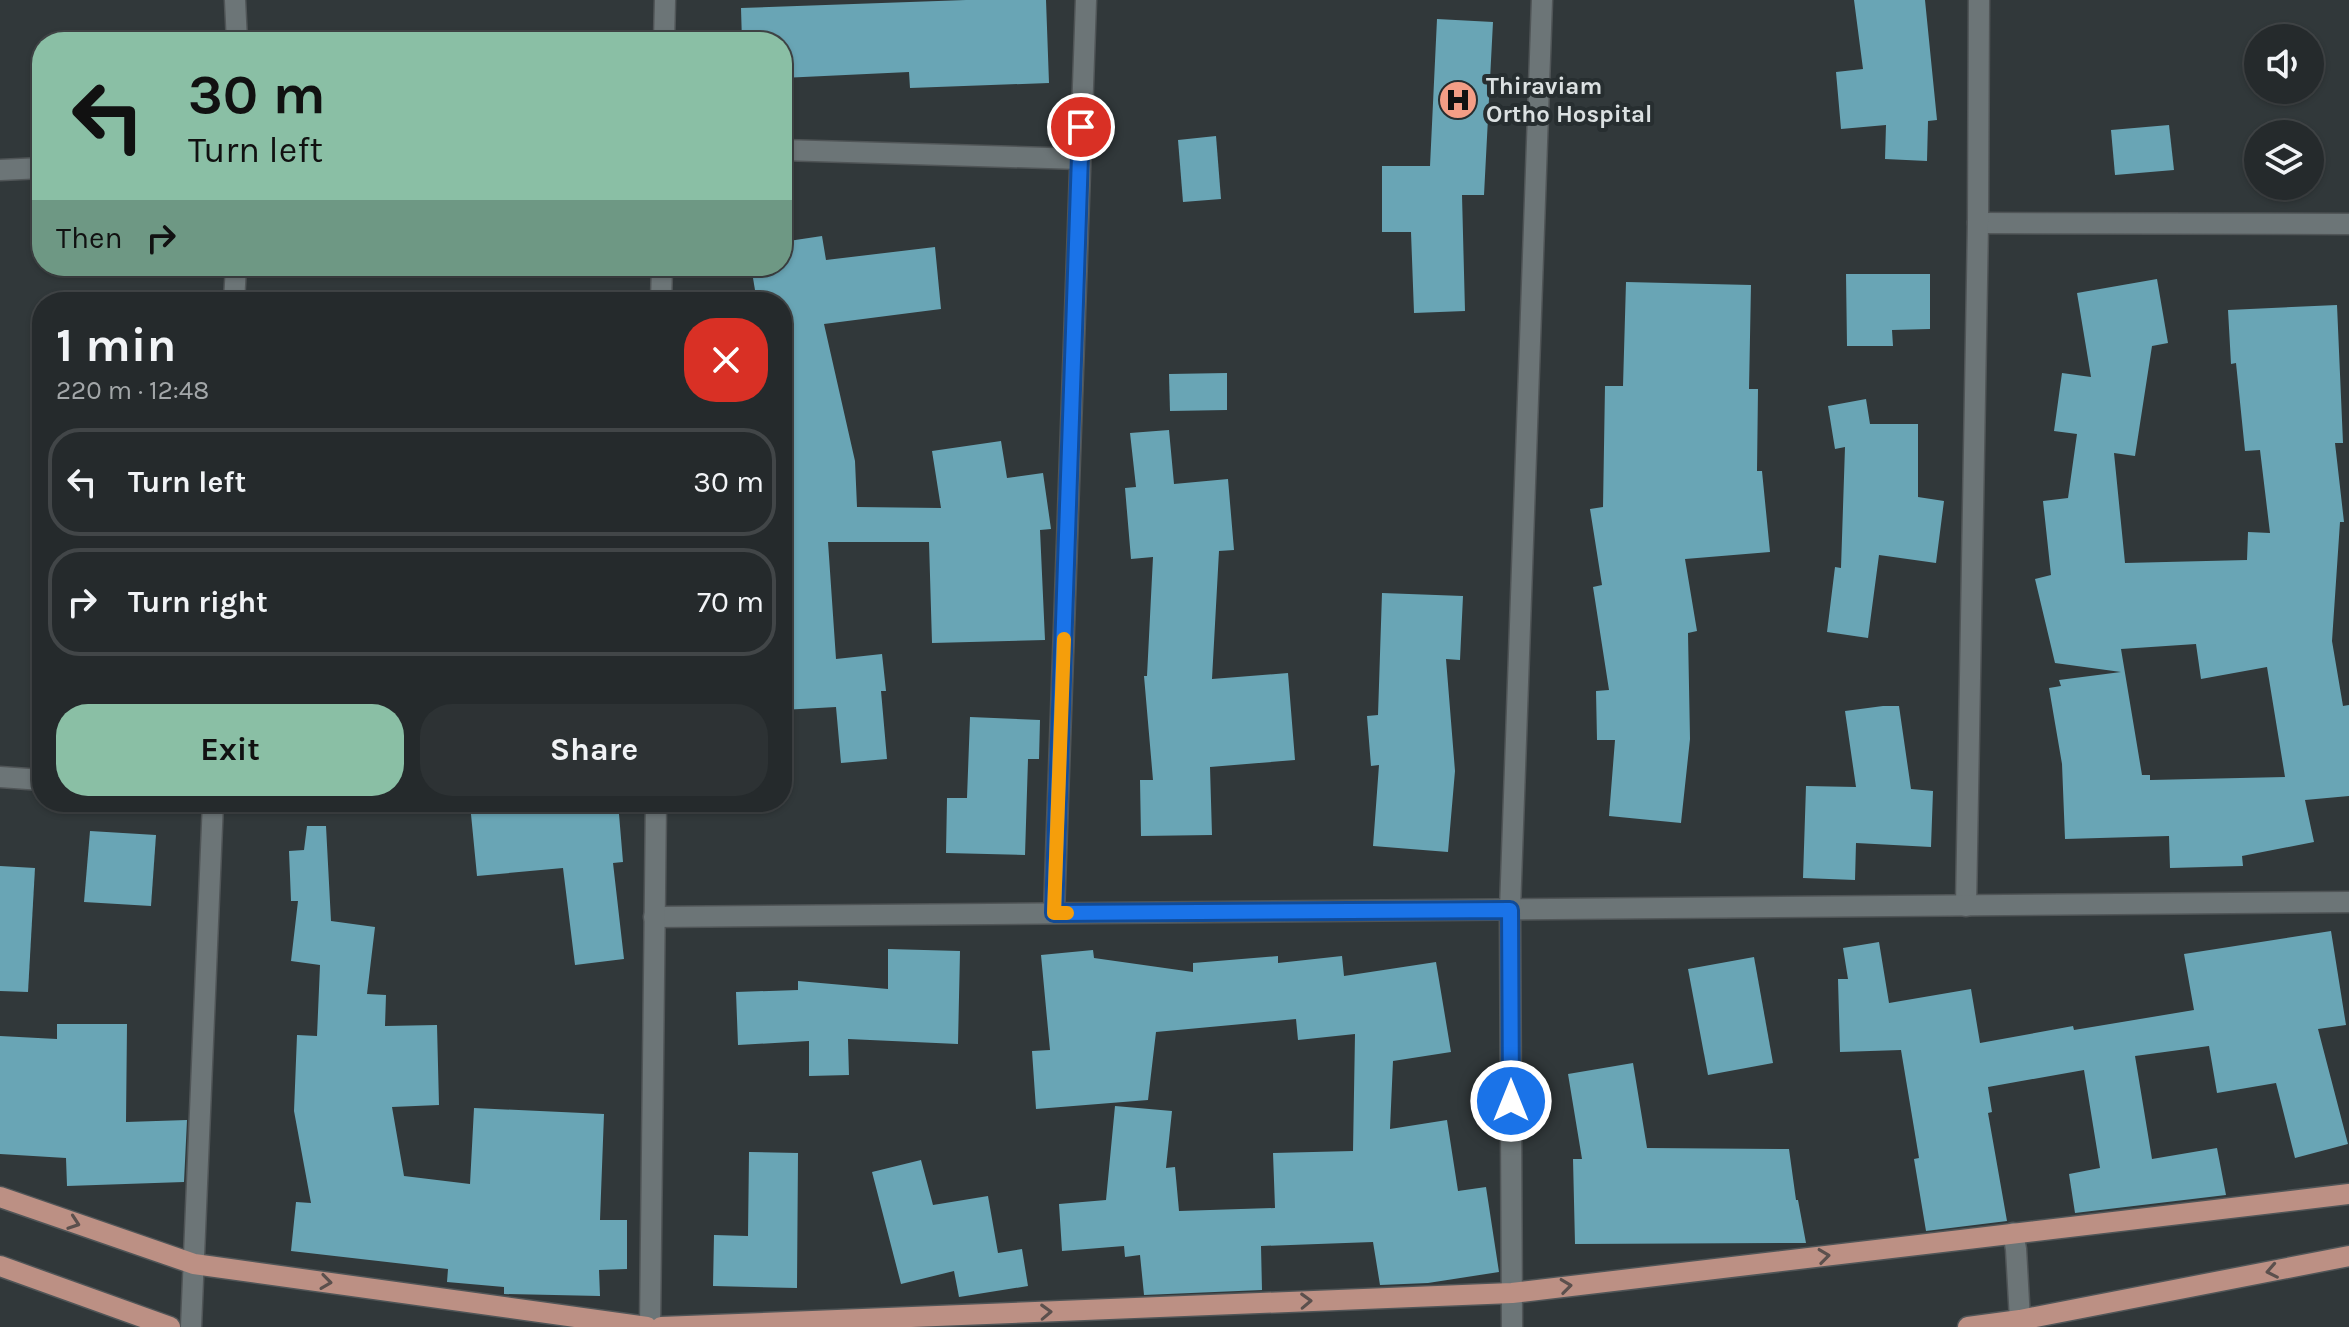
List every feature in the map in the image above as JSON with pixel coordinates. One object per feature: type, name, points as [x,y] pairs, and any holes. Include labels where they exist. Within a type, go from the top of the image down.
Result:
[{"type":"main road","points":[[661,1327],[1512,1293],[2349,1194]]},
{"type":"main road","points":[[0,1197],[194,1264],[648,1327]]},
{"type":"main road","points":[[1968,1327],[2020,1320],[2349,1256]]},
{"type":"main road","points":[[0,1266],[170,1327]]},
{"type":"street","points":[[235,0],[237,32]]},
{"type":"street","points":[[664,32],[665,0]]},
{"type":"street","points":[[1054,913],[1086,0]]},
{"type":"street","points":[[1512,1327],[1510,910],[1542,0]]},
{"type":"street","points":[[1966,906],[1979,0]]},
{"type":"street","points":[[792,150],[1080,159]]},
{"type":"street","points":[[0,170],[32,168]]},
{"type":"street","points":[[1978,223],[2349,224]]},
{"type":"street","points":[[0,777],[32,779]]},
{"type":"street","points":[[191,1327],[213,812]]},
{"type":"street","points":[[648,1327],[656,812]]},
{"type":"street","points":[[654,917],[2349,902]]},
{"type":"street","points":[[2013,1233],[2020,1320]]},
{"type":"building","points":[[1046,0],[1049,83],[910,88],[909,72],[792,78],[792,32],[742,32],[741,8]]},
{"type":"building","points":[[1854,0],[1925,0],[1937,120],[1928,121],[1927,161],[1885,159],[1886,125],[1841,129],[1836,72],[1863,69]]},
{"type":"building","points":[[1437,19],[1493,22],[1484,195],[1462,195],[1465,311],[1414,313],[1411,232],[1382,232],[1382,166],[1430,166]]},
{"type":"building","points":[[2169,125],[2174,170],[2115,175],[2111,130]]},
{"type":"building","points":[[1216,136],[1221,199],[1183,202],[1178,140]]},
{"type":"building","points":[[822,236],[826,260],[935,247],[941,309],[824,324],[855,461],[857,507],[941,508],[932,451],[1001,441],[1007,478],[1043,473],[1051,529],[1040,530],[1045,640],[932,643],[929,542],[828,542],[836,659],[882,654],[886,691],[881,691],[887,759],[841,763],[836,707],[792,709],[792,292],[755,292],[753,276],[792,276],[792,240]]},
{"type":"building","points":[[1846,274],[1930,274],[1930,329],[1892,330],[1893,346],[1847,346]]},
{"type":"building","points":[[2157,279],[2168,343],[2152,346],[2135,456],[2114,453],[2125,563],[2247,560],[2248,532],[2270,533],[2260,450],[2245,451],[2236,363],[2231,364],[2228,310],[2337,305],[2343,443],[2335,443],[2344,522],[2340,522],[2332,641],[2343,706],[2349,705],[2349,796],[2305,800],[2314,842],[2242,856],[2243,866],[2170,868],[2169,836],[2065,839],[2062,764],[2049,688],[2061,686],[2059,680],[2121,672],[2055,663],[2035,579],[2051,575],[2043,501],[2068,498],[2077,434],[2054,431],[2062,373],[2091,377],[2077,293]],"holes":[[[2196,644],[2201,679],[2267,667],[2285,777],[2150,780],[2150,775],[2142,775],[2121,649]]]},
{"type":"building","points":[[1626,282],[1751,285],[1749,389],[1758,389],[1757,471],[1762,471],[1770,552],[1685,559],[1697,631],[1688,633],[1690,739],[1681,823],[1609,816],[1615,740],[1597,740],[1596,691],[1609,690],[1593,587],[1602,585],[1590,509],[1603,507],[1605,386],[1623,386]]},
{"type":"building","points":[[1227,373],[1227,410],[1170,411],[1169,374]]},
{"type":"building","points":[[1866,399],[1870,424],[1918,424],[1918,497],[1944,501],[1936,563],[1879,555],[1868,638],[1827,632],[1835,567],[1841,568],[1845,447],[1835,449],[1828,406]]},
{"type":"building","points":[[1169,430],[1174,484],[1228,479],[1234,550],[1219,551],[1212,679],[1288,673],[1295,760],[1210,767],[1212,835],[1141,836],[1140,780],[1153,780],[1144,676],[1147,676],[1153,557],[1131,559],[1125,488],[1136,487],[1130,433]]},
{"type":"building","points":[[1382,593],[1463,596],[1460,660],[1446,659],[1455,771],[1448,852],[1373,846],[1379,765],[1371,766],[1367,716],[1378,715]]},
{"type":"building","points":[[1899,706],[1911,789],[1933,791],[1931,847],[1856,843],[1855,880],[1803,878],[1806,786],[1856,787],[1845,711]]},
{"type":"building","points":[[970,717],[1040,720],[1039,759],[1028,759],[1025,855],[946,853],[947,798],[967,798]]},
{"type":"building","points":[[471,812],[619,812],[623,862],[613,863],[624,959],[575,965],[563,868],[477,876]]},
{"type":"building","points":[[307,826],[326,826],[331,921],[375,927],[367,994],[386,995],[385,1026],[437,1025],[439,1105],[392,1107],[404,1176],[470,1184],[474,1108],[604,1114],[600,1220],[627,1220],[627,1269],[599,1270],[600,1296],[504,1294],[504,1287],[447,1282],[448,1269],[291,1251],[296,1202],[311,1203],[294,1111],[297,1035],[317,1036],[320,965],[291,961],[298,901],[291,901],[289,851],[304,850]]},
{"type":"building","points":[[90,831],[156,835],[151,906],[84,902]]},
{"type":"building","points":[[0,866],[35,868],[28,992],[0,991]]},
{"type":"building","points":[[2331,931],[2346,1025],[2318,1029],[2348,1144],[2295,1158],[2276,1083],[2217,1093],[2209,1046],[2135,1056],[2152,1159],[2217,1148],[2226,1195],[2075,1213],[2069,1174],[2100,1168],[2084,1070],[1988,1087],[1992,1112],[1988,1113],[2007,1221],[1926,1231],[1914,1159],[1919,1158],[1901,1050],[1840,1052],[1838,979],[1848,979],[1843,948],[1879,942],[1889,1003],[1971,989],[1980,1043],[2073,1026],[2074,1030],[2194,1010],[2184,954]]},
{"type":"building","points":[[888,949],[960,951],[958,1044],[848,1039],[849,1075],[809,1076],[809,1041],[738,1045],[736,992],[798,990],[798,981],[888,989]]},
{"type":"building","points":[[1093,950],[1094,958],[1193,972],[1193,963],[1278,956],[1278,963],[1342,956],[1344,976],[1436,962],[1451,1052],[1393,1061],[1390,1129],[1447,1120],[1458,1191],[1486,1187],[1499,1272],[1428,1283],[1380,1285],[1373,1242],[1261,1246],[1262,1290],[1144,1295],[1140,1255],[1125,1257],[1124,1246],[1062,1251],[1059,1204],[1106,1200],[1115,1106],[1172,1111],[1166,1168],[1175,1167],[1179,1211],[1275,1208],[1273,1153],[1353,1151],[1355,1034],[1298,1040],[1296,1019],[1156,1032],[1148,1100],[1036,1109],[1032,1051],[1050,1050],[1041,955]]},
{"type":"building","points":[[1754,957],[1773,1063],[1708,1075],[1688,969]]},
{"type":"building","points":[[57,1024],[127,1024],[126,1122],[187,1120],[184,1182],[67,1186],[66,1158],[0,1154],[0,1036],[57,1039]]},
{"type":"building","points":[[1633,1063],[1647,1148],[1789,1149],[1806,1243],[1575,1244],[1573,1159],[1582,1159],[1568,1074]]},
{"type":"building","points":[[749,1152],[798,1153],[797,1288],[713,1286],[714,1235],[748,1236]]},
{"type":"building","points":[[921,1160],[933,1205],[988,1196],[998,1253],[1022,1249],[1028,1286],[959,1297],[954,1271],[901,1284],[872,1172]]},
{"type":"slow traffic","points":[[1064,639],[1054,913],[1067,913]]},
{"type":"place","name":"Thiraviam Ortho Hospital","points":[[1458,100]]},
{"type":"route","points":[[1081,127],[1054,913],[1510,910],[1511,1101]]}]
